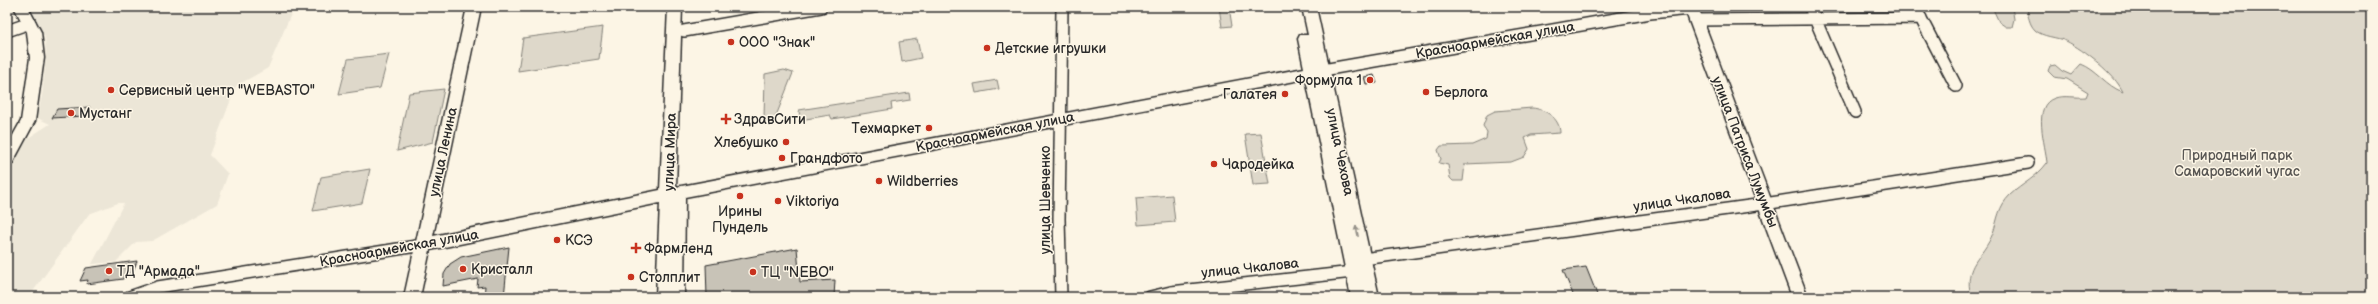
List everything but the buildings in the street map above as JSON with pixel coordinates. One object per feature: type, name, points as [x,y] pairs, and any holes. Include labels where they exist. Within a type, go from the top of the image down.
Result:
[{"type":"street","points":[[7,160],[13,141],[30,112],[37,58],[36,40],[30,23],[21,7]]},
{"type":"street","name":"улица Ленина","points":[[412,297],[474,7]]},
{"type":"street","name":"улица Мира","points":[[675,7],[679,32]]},
{"type":"street","name":"улица Мира","points":[[664,297],[673,193],[679,32],[684,7]]},
{"type":"street","points":[[679,32],[821,7]]},
{"type":"street","name":"улица Шевченко","points":[[1061,297],[1060,120],[1062,7]]},
{"type":"street","name":"улица Чехова","points":[[1299,7],[1317,71],[1358,265],[1359,297]]},
{"type":"street","name":"улица Чехова","points":[[1309,7],[1317,71]]},
{"type":"street","points":[[1810,7],[1855,112]]},
{"type":"street","points":[[1915,7],[1956,86]]},
{"type":"street","name":"Красноармейская улица","points":[[130,297],[158,287],[423,246],[673,193],[1317,71],[1642,14],[1692,12],[1816,19],[1921,18]]},
{"type":"street","name":"улица Патриса Лумумбы","points":[[1692,12],[1800,297]]},
{"type":"street","points":[[7,31],[30,23]]},
{"type":"street","name":"улица Чкалова","points":[[1150,297],[1171,292],[1764,204],[2028,163]]},
{"type":"street","name":"улица Мира","points":[[673,193],[676,297]]},
{"type":"street","name":"улица Чехова","points":[[1358,265],[1371,297]]},
{"type":"shaded area","points":[[30,7],[294,7],[268,68],[236,86],[210,155],[228,174],[217,204],[152,241],[136,242],[116,262],[92,264],[124,203],[118,203],[89,214],[29,297],[7,297],[7,171],[28,138],[50,124],[37,118],[42,95],[46,57],[45,38]]},
{"type":"green space","points":[[1219,7],[1229,7],[1232,26],[1222,27]]},
{"type":"green space","points":[[1992,7],[2012,7],[2014,19],[2012,27],[2006,27],[1999,22]]},
{"type":"green space","name":"Природный парк Самаровский чугас","points":[[2027,7],[2371,7],[2371,297],[1971,297],[1969,286],[1972,269],[1989,242],[2003,204],[2010,195],[2034,176],[2047,163],[2042,126],[2043,109],[2048,102],[2055,98],[2086,97],[2088,92],[2067,79],[2054,77],[2048,71],[2050,66],[2055,65],[2062,71],[2071,75],[2081,64],[2123,92],[2106,70],[2081,50],[2066,41],[2046,36],[2035,30],[2030,22]]},
{"type":"green space","points":[[603,27],[599,59],[518,71],[523,38]]},
{"type":"green space","points":[[917,39],[921,58],[902,62],[899,42]]},
{"type":"green space","points":[[389,54],[380,88],[339,94],[348,59]]},
{"type":"green space","points":[[784,70],[793,73],[774,121],[770,123],[764,119],[765,74]]},
{"type":"green space","points":[[997,80],[999,89],[976,93],[974,84]]},
{"type":"green space","points":[[444,89],[433,142],[397,151],[409,93]]},
{"type":"green space","points":[[909,93],[910,100],[891,103],[892,109],[832,119],[830,115],[800,120],[799,110]]},
{"type":"green space","points":[[1532,108],[1542,110],[1551,115],[1557,123],[1560,133],[1531,135],[1525,138],[1529,149],[1524,157],[1511,162],[1465,164],[1463,181],[1453,181],[1450,178],[1448,165],[1439,163],[1441,159],[1438,150],[1441,146],[1472,145],[1486,139],[1487,132],[1483,126],[1487,115],[1495,111]]},
{"type":"green space","points":[[1261,133],[1270,184],[1253,185],[1245,134]]},
{"type":"green space","points":[[370,169],[362,203],[313,211],[321,177]]},
{"type":"green space","points":[[1172,195],[1175,222],[1138,225],[1136,198]]},
{"type":"place","name":"ООО \"Знак\"","points":[[731,42]]},
{"type":"place","name":"Детские игрушки","points":[[987,48]]},
{"type":"place","name":"Формула 1","points":[[1370,80]]},
{"type":"place","name":"Сервисный центр \"WEBASTO\"","points":[[111,90]]},
{"type":"place","name":"Берлога","points":[[1426,92]]},
{"type":"place","name":"Галатея","points":[[1285,94]]},
{"type":"place","name":"Мустанг","points":[[71,113]]},
{"type":"place","name":"ЗдравСити","points":[[726,119]]},
{"type":"place","name":"Техмаркет","points":[[929,128]]},
{"type":"place","name":"Хлебушко","points":[[786,142]]},
{"type":"place","name":"Грандфото","points":[[782,158]]},
{"type":"place","name":"Чародейка","points":[[1214,164]]},
{"type":"place","name":"Wildberries","points":[[879,181]]},
{"type":"place","name":"Ирины Пундель","points":[[740,196]]},
{"type":"place","name":"Viktoriya","points":[[778,201]]},
{"type":"place","name":"КСЭ","points":[[557,240]]},
{"type":"place","name":"Фармленд","points":[[636,248]]},
{"type":"place","name":"Кристалл","points":[[463,269]]},
{"type":"place","name":"ТД \"Армада\"","points":[[109,271]]},
{"type":"place","name":"ТЦ \"NEBO\"","points":[[753,272]]},
{"type":"place","name":"Столплит","points":[[631,277]]}]
